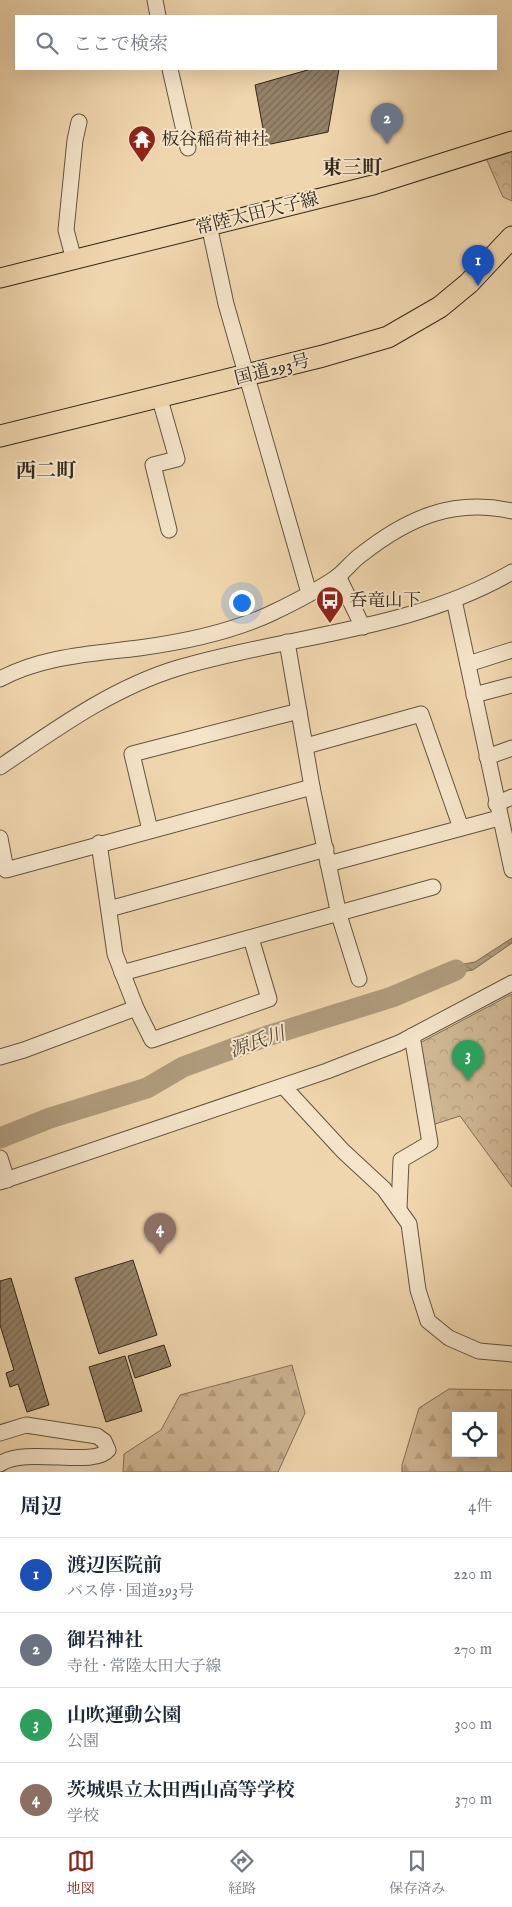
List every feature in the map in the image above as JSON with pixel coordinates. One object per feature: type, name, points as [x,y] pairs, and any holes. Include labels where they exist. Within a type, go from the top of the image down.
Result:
[{"type":"highway","name":"国道293号","points":[[0,436],[247,376],[360,346],[396,332],[440,307],[469,283],[512,238]]},
{"type":"main road","name":"常陸太田大子線","points":[[0,278],[399,178],[512,141]]},
{"type":"street","points":[[155,0],[158,15]]},
{"type":"street","points":[[170,70],[188,148]]},
{"type":"street","points":[[74,260],[66,230],[75,140],[79,122]]},
{"type":"street","points":[[209,225],[226,304],[309,593]]},
{"type":"street","points":[[159,396],[177,459],[153,465],[169,530]]},
{"type":"street","points":[[0,679],[30,666],[73,655],[178,642],[218,632],[274,613],[338,576],[361,554],[401,528],[439,510],[491,506],[512,511]]},
{"type":"street","points":[[0,767],[89,708],[148,679],[178,668],[287,642],[363,627],[454,600],[512,572]]},
{"type":"street","points":[[338,576],[363,627]]},
{"type":"street","points":[[454,600],[498,811],[509,843],[512,870]]},
{"type":"street","points":[[287,642],[312,787],[339,915],[359,979]]},
{"type":"street","points":[[468,664],[512,650]]},
{"type":"street","points":[[474,695],[512,685]]},
{"type":"street","points":[[150,830],[132,754],[299,711]]},
{"type":"street","points":[[306,746],[421,714],[462,828]]},
{"type":"street","points":[[487,757],[512,748]]},
{"type":"street","points":[[0,838],[6,870],[312,787]]},
{"type":"street","points":[[109,909],[327,856],[462,828],[498,811],[512,797]]},
{"type":"street","points":[[99,844],[115,954],[136,1008],[152,1040],[269,999],[251,938]]},
{"type":"street","points":[[122,973],[339,915],[433,887]]},
{"type":"street","points":[[0,1158],[3,1181],[284,1088],[412,1036],[512,983]]},
{"type":"street","points":[[0,1057],[24,1050],[136,1008]]},
{"type":"street","points":[[399,1209],[401,1160],[430,1143],[412,1036]]},
{"type":"street","points":[[284,1088],[343,1151],[384,1189],[409,1224],[418,1290],[428,1321],[449,1338],[479,1351],[512,1354]]},
{"type":"street","points":[[0,1434],[26,1425],[97,1436],[104,1441],[108,1450],[98,1457],[32,1456],[5,1460],[0,1464]]},
{"type":"green space","points":[[512,149],[512,201],[503,197],[486,158]]},
{"type":"green space","points":[[512,994],[512,1187],[460,1116],[432,1125],[416,1045]]},
{"type":"green space","points":[[292,1365],[305,1413],[278,1472],[123,1472],[124,1454],[161,1430],[180,1395]]},
{"type":"green space","points":[[449,1389],[512,1390],[512,1472],[402,1472],[402,1465],[419,1408]]},
{"type":"water","points":[[512,938],[512,943],[473,970],[447,974],[431,986],[427,977],[439,974],[447,967],[475,962]]},
{"type":"building","points":[[308,70],[339,70],[328,132],[266,145],[255,85]]},
{"type":"building","points":[[133,1260],[157,1335],[99,1354],[75,1278]]},
{"type":"building","points":[[11,1278],[49,1405],[27,1412],[18,1384],[10,1387],[6,1373],[14,1370],[0,1325],[0,1281]]},
{"type":"building","points":[[164,1345],[171,1366],[135,1378],[128,1356]]},
{"type":"building","points":[[125,1356],[142,1411],[106,1422],[89,1367]]},
{"type":"waterway","name":"源氏川","points":[[0,1138],[50,1118],[147,1088],[183,1067],[267,1036],[392,997],[456,970]]},
{"type":"place","name":"御岩神社","points":[[387,144]]},
{"type":"place","name":"板谷稲荷神社","points":[[142,163]]},
{"type":"place","name":"渡辺医院前","points":[[478,286]]},
{"type":"place","name":"呑竜山下","points":[[330,624]]},
{"type":"place","name":"山吹運動公園","points":[[468,1081]]},
{"type":"place","name":"茨城県立太田西山高等学校","points":[[160,1254]]},
{"type":"district","name":"東三町","points":[[352,167]]},
{"type":"district","name":"西二町","points":[[46,470]]}]
